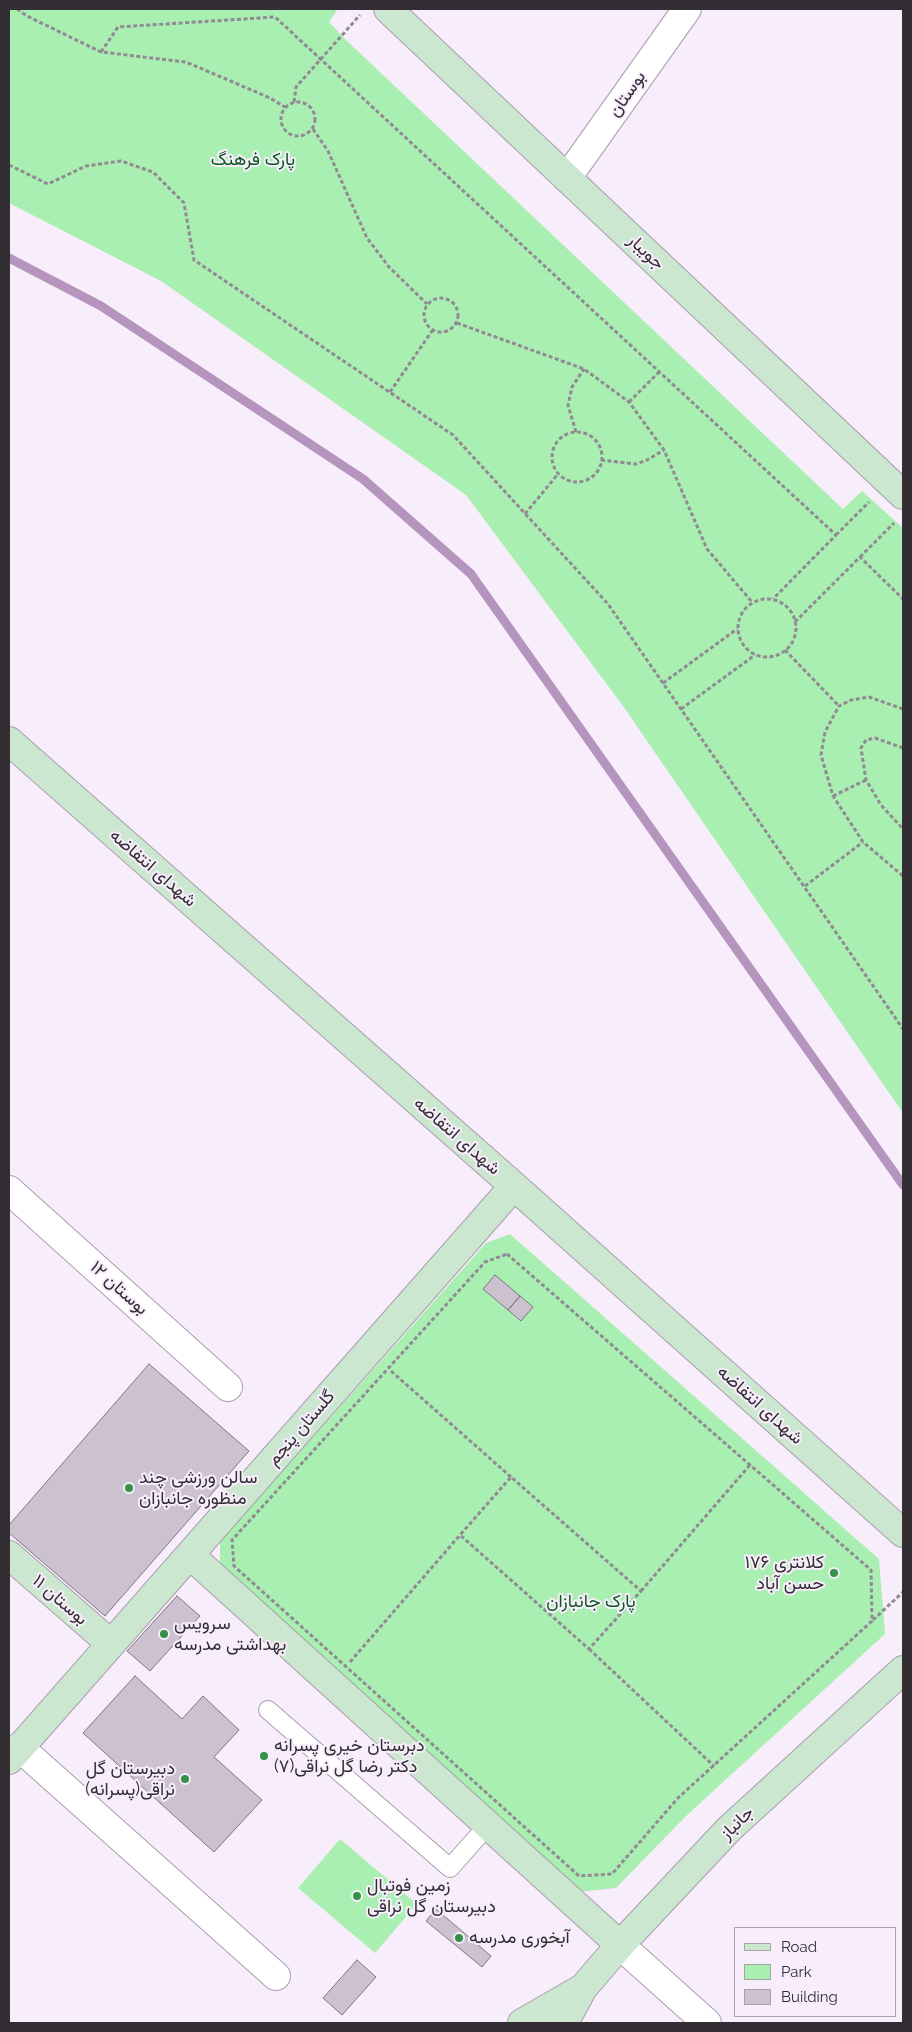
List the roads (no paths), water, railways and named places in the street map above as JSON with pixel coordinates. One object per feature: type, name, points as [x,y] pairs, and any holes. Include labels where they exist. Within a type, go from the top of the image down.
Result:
[{"type":"street","name":"جویبار","points":[[388,9],[568,178],[900,508]]},
{"type":"street","name":"بوستان","points":[[568,178],[687,9]]},
{"type":"street","name":"شهدای انتفاضه","points":[[9,741],[903,1532]]},
{"type":"street","name":"گلستان پنجم","points":[[14,1754],[514,1186]]},
{"type":"street","name":"بوستان ۱۲","points":[[9,1190],[228,1387]]},
{"type":"street","name":"بوستان ۱۱","points":[[9,1555],[111,1644]]},
{"type":"street","points":[[190,1555],[707,2023]]},
{"type":"street","name":"جانباز","points":[[583,1988],[620,1945],[728,1829],[903,1670]]},
{"type":"street","points":[[14,1754],[276,1976]]},
{"type":"street","points":[[522,2023],[583,1988]]},
{"type":"street","points":[[564,2023],[583,1988]]},
{"type":"lane","points":[[268,1710],[450,1868],[488,1825]]},
{"type":"waterway","points":[[9,258],[101,306],[363,479],[471,574],[903,1185]]},
{"type":"place","name":"سالن ورزشی چند منظوره جانبازان","points":[[129,1488]]},
{"type":"place","name":"کلانتری ۱۷۶ حسن آباد","points":[[834,1573]]},
{"type":"place","name":"سرویس بهداشتی مدرسه","points":[[164,1634]]},
{"type":"place","name":"دبرستان خیری پسرانه دکتر رضا گل نراقی(۷)","points":[[264,1756]]},
{"type":"place","name":"دبیرستان گل نراقی(پسرانه)","points":[[185,1779]]},
{"type":"place","name":"زمین فوتبال دبیرستان گل نراقی","points":[[357,1896]]},
{"type":"place","name":"آبخوری مدرسه","points":[[459,1938]]},
{"type":"park label","name":"پارک فرهنگ","points":[[253,160]]},
{"type":"park label","name":"پارک جانبازان","points":[[591,1602]]}]
